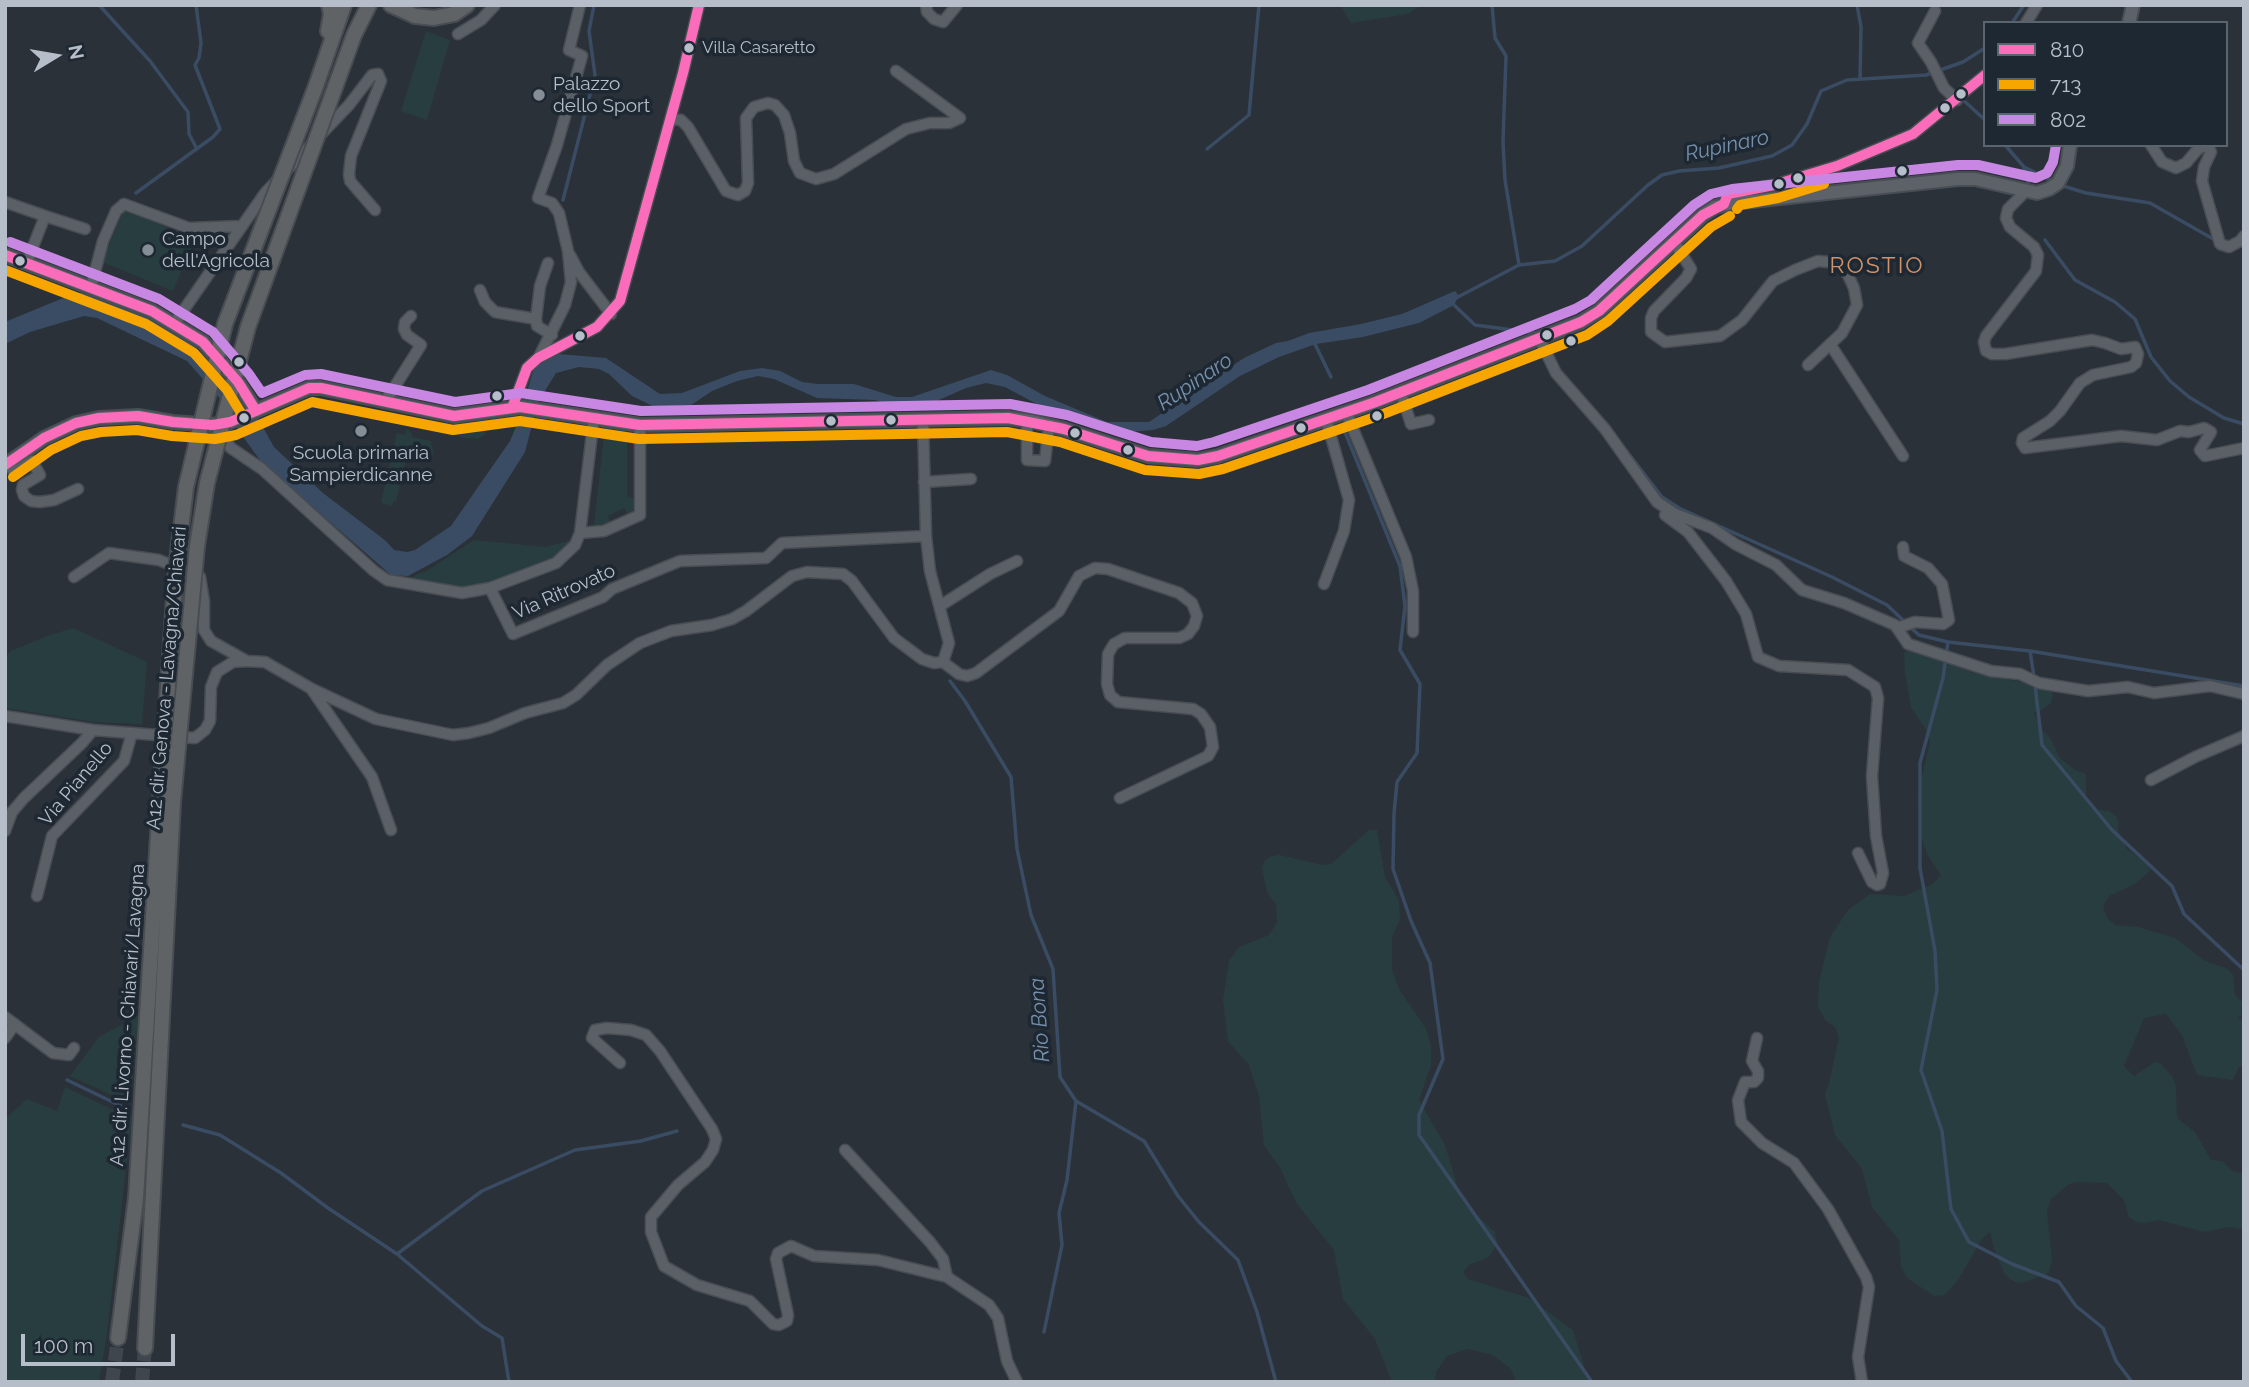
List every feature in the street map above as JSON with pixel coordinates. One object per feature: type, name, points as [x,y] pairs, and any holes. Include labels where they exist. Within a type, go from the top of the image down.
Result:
[{"type":"highway","points":[[354,35],[362,5]]},
{"type":"highway","points":[[354,35],[369,5]]},
{"type":"highway","points":[[391,5],[415,16],[434,18],[454,14],[467,5]]},
{"type":"highway","name":"A12 dir. Livorno - Chiavari/Lavagna","points":[[118,1338],[136,1198],[167,802],[176,569],[186,486],[225,324],[316,86],[335,12]]},
{"type":"highway","name":"A12 dir. Genova - Lavagna/Chiavari","points":[[145,1348],[167,802],[207,483],[248,327],[354,35]]},
{"type":"main road","points":[[5,465],[65,427],[99,418],[138,415],[173,422],[213,425],[230,422],[309,388],[321,387],[454,416],[516,407],[640,425],[1008,418],[1049,425],[1148,456],[1198,460],[1218,456],[1401,393],[1580,323],[1599,311],[1703,215],[1724,204],[1958,179],[1975,179],[2037,192],[2049,190],[2058,183],[2067,166],[2070,147]]},
{"type":"main road","points":[[5,255],[152,311],[203,342],[238,382],[256,411]]},
{"type":"street","points":[[458,34],[481,20],[495,5]]},
{"type":"street","points":[[538,358],[552,335],[571,282],[568,251],[559,213],[552,203],[538,198],[582,56],[569,50],[580,5]]},
{"type":"street","points":[[516,407],[527,368],[538,358],[597,327],[620,301],[671,119],[699,5]]},
{"type":"street","points":[[926,5],[927,12],[934,19],[943,22],[957,5]]},
{"type":"street","points":[[2027,21],[2037,5]]},
{"type":"street","points":[[1935,11],[1918,43],[1944,88],[1957,100]]},
{"type":"street","points":[[671,119],[681,120],[688,127],[726,191],[738,195],[745,191],[748,183],[746,118],[754,107],[761,104],[775,105],[784,115],[794,161],[800,173],[816,179],[834,174],[906,129],[930,123],[948,123],[960,118],[896,71]]},
{"type":"street","points":[[174,324],[265,193],[349,105],[372,75],[378,74],[381,81],[351,156],[349,174],[350,181],[375,210]]},
{"type":"street","points":[[1724,204],[1728,194],[1837,166],[1913,134],[1983,77]]},
{"type":"street","points":[[2152,147],[2162,162],[2176,168],[2186,163],[2197,149],[2203,147]]},
{"type":"street","points":[[2208,147],[2211,152],[2204,167],[2202,181],[2220,244],[2229,247],[2244,236]]},
{"type":"street","points":[[2026,191],[2008,209],[2006,218],[2010,227],[2029,242],[2038,255],[2036,271],[1986,336],[1986,351],[2006,354],[2092,340],[2121,349],[2135,347],[2138,354],[2136,363],[2131,367],[2093,374],[2080,383],[2050,421],[2024,438],[2022,443],[2025,448],[2121,436],[2157,440],[2180,431],[2189,432],[2204,428],[2211,432],[2200,450],[2206,456],[2244,448]]},
{"type":"street","points":[[5,202],[85,229]]},
{"type":"street","points":[[91,287],[103,242],[116,211],[124,204],[189,228],[241,226]]},
{"type":"street","points":[[27,262],[45,216]]},
{"type":"street","points":[[1674,242],[1690,269],[1686,278],[1654,311],[1651,318],[1651,332],[1665,342],[1720,336],[1742,320],[1773,281],[1818,261],[1839,263],[1849,275],[1857,305],[1842,333],[1808,365]]},
{"type":"street","points":[[568,251],[579,272],[611,314]]},
{"type":"street","points":[[548,263],[540,286],[536,320],[537,326],[552,335]]},
{"type":"street","points":[[480,290],[485,302],[495,312],[536,320]]},
{"type":"street","points":[[385,402],[421,345],[407,335],[404,329],[405,322],[411,316]]},
{"type":"street","points":[[1540,340],[1556,373],[1605,429],[1661,511],[1688,531],[1726,581],[1746,614],[1758,657],[1779,666],[1848,670],[1875,687],[1878,698],[1871,776],[1876,836],[1883,873],[1880,884],[1872,882],[1858,853]]},
{"type":"street","points":[[1830,344],[1903,456]]},
{"type":"street","points":[[1401,393],[1412,424],[1429,420]]},
{"type":"street","points":[[1346,412],[1406,557],[1413,591],[1413,632]]},
{"type":"street","points":[[491,588],[556,563],[575,545],[580,533],[594,417]]},
{"type":"street","points":[[1324,584],[1343,531],[1349,500],[1326,419]]},
{"type":"street","points":[[923,420],[926,536],[930,571],[949,643],[943,662]]},
{"type":"street","points":[[1027,420],[1027,460],[1045,461],[1049,425]]},
{"type":"street","name":"Via Ritrovato","points":[[213,425],[231,448],[262,469],[345,547],[387,580],[461,593],[491,588],[513,634],[603,597],[612,589],[680,561],[766,558],[782,543],[926,536]]},
{"type":"street","points":[[580,533],[604,531],[639,515],[640,425]]},
{"type":"street","points":[[5,465],[16,471],[32,461],[40,475],[23,485],[22,490],[24,496],[32,501],[54,500],[78,489]]},
{"type":"street","points":[[925,482],[971,480]]},
{"type":"street","points":[[1657,502],[1675,514],[1712,528],[1735,544],[1776,565],[1802,590],[1844,603],[1895,625],[1908,644],[1991,671],[2020,674],[2039,683],[2088,691],[2128,687],[2154,693],[2210,686],[2244,694]]},
{"type":"street","points":[[1898,628],[1915,622],[1943,624],[1950,620],[1942,584],[1928,568],[1904,556],[1903,547]]},
{"type":"street","points":[[74,577],[109,554],[159,560],[200,577],[204,601],[204,629],[211,641],[246,661]]},
{"type":"street","points":[[940,606],[990,574],[1017,561]]},
{"type":"street","points":[[132,733],[195,738],[205,730],[210,721],[211,687],[217,672],[233,662],[246,661],[265,662],[312,689],[376,719],[443,733],[469,733],[489,728],[524,713],[563,703],[576,695],[607,665],[640,643],[671,631],[732,619],[747,611],[792,576],[807,572],[843,574],[852,581],[894,638],[922,659],[934,663],[943,662],[958,674],[967,676],[976,673],[1059,611],[1079,576],[1095,568],[1108,569],[1179,593],[1192,603],[1197,615],[1188,634],[1179,638],[1125,638],[1114,644],[1108,654],[1107,684],[1110,695],[1118,702],[1193,709],[1201,714],[1210,727],[1213,747],[1208,755],[1120,798]]},
{"type":"street","points":[[312,689],[372,777],[391,830]]},
{"type":"street","name":"Via Pianello","points":[[5,716],[93,730],[132,733],[124,761],[52,836],[37,896]]},
{"type":"street","name":"Via Pianello","points":[[5,831],[12,812],[24,797],[82,744],[93,730]]},
{"type":"street","points":[[2151,780],[2244,736]]},
{"type":"street","points":[[5,1017],[53,1053],[69,1055],[74,1048]]},
{"type":"street","points":[[5,1038],[15,1024]]},
{"type":"street","points":[[620,1063],[592,1038],[595,1030],[631,1030],[646,1035],[667,1062],[716,1139],[705,1162],[678,1185],[651,1217],[651,1232],[664,1266],[697,1285],[750,1301],[774,1324],[779,1325],[787,1321],[788,1315],[776,1259],[778,1253],[791,1246],[814,1256],[878,1260],[947,1277],[994,1311],[1007,1361],[1017,1382]]},
{"type":"street","points":[[1757,1038],[1752,1061],[1758,1071],[1758,1078],[1754,1082],[1745,1082],[1738,1100],[1741,1122],[1762,1143],[1794,1163],[1828,1209],[1866,1276],[1869,1287],[1858,1357],[1862,1382]]},
{"type":"street","points":[[845,1150],[930,1242],[943,1259],[947,1277]]},
{"type":"green space","points":[[1340,5],[1422,5],[1408,14],[1351,23]]},
{"type":"green space","points":[[426,31],[450,40],[427,120],[401,111]]},
{"type":"green space","name":"Campo dell'Agricola","points":[[124,209],[195,239],[173,291],[102,262]]},
{"type":"green space","points":[[439,423],[482,424],[486,434],[478,439],[463,438],[441,427]]},
{"type":"green space","points":[[605,427],[627,430],[627,497],[634,498],[633,514],[628,516],[624,508],[608,516],[611,524],[594,525]]},
{"type":"green space","points":[[407,429],[412,437],[431,441],[434,455],[429,455],[427,459],[407,456],[396,502],[394,501],[392,506],[381,503],[397,433],[405,435]]},
{"type":"green space","points":[[474,540],[546,547],[572,540],[555,559],[479,587],[465,589],[409,578],[428,570]]},
{"type":"green space","points":[[73,628],[147,662],[142,724],[94,722],[5,708],[5,657],[11,651]]},
{"type":"green space","points":[[1907,651],[1937,658],[1974,673],[2033,684],[2051,692],[2051,703],[2034,712],[2040,728],[2051,739],[2060,758],[2075,770],[2086,774],[2086,796],[2091,808],[2109,811],[2116,816],[2119,822],[2118,830],[2127,849],[2144,861],[2151,870],[2135,884],[2109,896],[2103,906],[2107,918],[2116,925],[2138,927],[2175,938],[2205,961],[2228,969],[2233,975],[2235,994],[2242,1002],[2241,1015],[2237,1018],[2244,1020],[2244,1065],[2239,1067],[2233,1080],[2197,1075],[2182,1035],[2166,1014],[2144,1018],[2124,1066],[2134,1076],[2155,1062],[2160,1063],[2172,1076],[2176,1086],[2177,1118],[2195,1132],[2211,1160],[2222,1161],[2234,1172],[2244,1173],[2244,1229],[2229,1227],[2205,1232],[2159,1220],[2136,1222],[2129,1217],[2124,1200],[2107,1183],[2075,1182],[2051,1199],[2047,1212],[2052,1259],[2049,1273],[2025,1282],[2017,1283],[2010,1279],[2004,1273],[1990,1232],[1982,1239],[1958,1280],[1945,1295],[1934,1296],[1907,1278],[1901,1266],[1899,1240],[1872,1207],[1862,1169],[1835,1135],[1825,1094],[1839,1037],[1835,1027],[1826,1021],[1818,1007],[1819,982],[1830,937],[1848,910],[1870,894],[1904,896],[1933,884],[1941,875],[1927,854],[1921,837],[1919,789],[1930,742],[1928,733],[1911,707],[1905,672],[1904,653]]},
{"type":"green space","points":[[1369,830],[1377,830],[1385,877],[1399,900],[1400,920],[1392,937],[1392,970],[1399,989],[1426,1029],[1431,1046],[1431,1065],[1419,1100],[1445,1145],[1462,1201],[1495,1232],[1497,1242],[1493,1251],[1487,1258],[1469,1265],[1463,1272],[1468,1279],[1529,1298],[1573,1330],[1589,1382],[1516,1382],[1511,1369],[1493,1355],[1467,1349],[1447,1356],[1436,1372],[1435,1382],[1392,1382],[1375,1339],[1343,1299],[1334,1250],[1297,1204],[1280,1168],[1264,1145],[1259,1096],[1249,1065],[1228,1041],[1223,1000],[1229,961],[1239,947],[1269,935],[1277,922],[1276,905],[1267,892],[1262,868],[1265,860],[1280,855],[1322,865],[1331,864]]},
{"type":"green space","points":[[138,1016],[131,1104],[70,1076],[99,1037]]},
{"type":"green space","points":[[65,1087],[122,1114],[132,1116],[99,1382],[5,1382],[5,1119],[27,1099],[57,1111]]},
{"type":"water","points":[[1455,291],[1459,296],[1454,305],[1419,323],[1363,337],[1316,344],[1279,357],[1240,376],[1166,426],[1153,430],[1113,433],[1096,430],[1061,417],[1005,387],[986,383],[966,388],[916,410],[905,410],[875,400],[817,398],[774,379],[758,376],[712,391],[691,405],[655,407],[632,396],[609,374],[599,369],[579,367],[556,373],[538,402],[525,452],[472,536],[447,555],[408,576],[391,575],[262,463],[223,402],[187,361],[97,318],[84,316],[30,332],[5,344],[5,322],[83,292],[133,309],[160,322],[185,337],[201,352],[259,420],[274,447],[323,493],[394,550],[407,552],[415,550],[451,526],[510,441],[535,365],[559,354],[606,358],[660,394],[682,393],[740,371],[762,368],[780,371],[802,382],[854,384],[896,397],[912,397],[991,370],[1107,422],[1149,422],[1244,358],[1276,343],[1309,333],[1402,314]]},
{"type":"waterway","points":[[99,5],[150,61],[188,112],[189,134],[197,149]]},
{"type":"waterway","points":[[136,193],[213,137],[220,129],[195,65],[201,43],[196,5]]},
{"type":"waterway","points":[[563,200],[595,75],[589,31],[594,5]]},
{"type":"waterway","points":[[1207,149],[1249,115],[1259,5]]},
{"type":"waterway","points":[[1492,5],[1495,38],[1506,56],[1503,142],[1505,180],[1519,265]]},
{"type":"waterway","points":[[1857,5],[1861,27],[1860,79]]},
{"type":"waterway","name":"Rupinaro","points":[[2013,21],[2024,5]]},
{"type":"waterway","name":"Rupinaro","points":[[1456,298],[1519,265],[1555,261],[1582,246],[1662,175],[1719,168],[1772,156],[1792,145],[1807,124],[1821,91],[1847,80],[1926,75],[1963,62],[1983,49]]},
{"type":"waterway","points":[[1961,98],[1983,118]]},
{"type":"waterway","points":[[2007,147],[2024,167],[2053,181]]},
{"type":"waterway","points":[[2024,168],[2029,186]]},
{"type":"waterway","points":[[2060,185],[2086,193],[2150,203],[2215,240]]},
{"type":"waterway","points":[[2045,240],[2075,280],[2115,302],[2135,319],[2151,357],[2170,381],[2189,397],[2224,418],[2244,424]]},
{"type":"waterway","points":[[1452,303],[1475,325],[1535,333]]},
{"type":"waterway","points":[[1314,342],[1331,377]]},
{"type":"waterway","points":[[1342,425],[1400,566],[1405,606],[1400,650],[1420,684],[1417,753],[1397,782],[1393,869],[1411,921],[1430,963],[1443,1059],[1419,1115],[1419,1135],[1592,1382]]},
{"type":"waterway","points":[[1612,432],[1662,497],[1679,508],[1832,577],[1887,605],[1905,622]]},
{"type":"waterway","points":[[1910,627],[1919,635],[1948,642],[2030,651],[2244,686]]},
{"type":"waterway","points":[[1948,642],[1943,678],[1920,763],[1920,868],[1935,951],[1937,990],[1921,1070],[1942,1131],[1951,1209],[1969,1242],[2012,1264],[2059,1282],[2076,1306],[2103,1328],[2116,1361],[2132,1382]]},
{"type":"waterway","points":[[2030,651],[2034,677]]},
{"type":"waterway","name":"Rio Bona","points":[[950,681],[1011,777],[1017,849],[1031,915],[1053,969],[1060,1077],[1076,1101],[1144,1141],[1178,1196],[1199,1222],[1238,1260],[1257,1312],[1276,1382]]},
{"type":"waterway","points":[[2035,685],[2042,745],[2112,830],[2172,886],[2184,914],[2244,970]]},
{"type":"waterway","points":[[67,1080],[121,1106]]},
{"type":"waterway","points":[[1044,1332],[1062,1245],[1059,1213],[1067,1180],[1076,1101]]},
{"type":"waterway","points":[[183,1125],[220,1135],[281,1173],[397,1254],[482,1326],[502,1338],[509,1382]]},
{"type":"waterway","points":[[397,1254],[482,1191],[575,1150],[641,1141],[677,1131]]},
{"type":"tunnel","points":[[112,1382],[118,1338]]},
{"type":"tunnel","points":[[142,1382],[145,1348]]},
{"type":"transit line","name":"810","points":[[512,408],[527,368],[538,358],[597,327],[620,301],[699,5]]},
{"type":"transit line","name":"810","points":[[1724,204],[1728,194],[1774,185],[1837,166],[1913,134],[1983,77]]},
{"type":"transit line","name":"802","points":[[10,242],[159,299],[213,332],[262,393],[305,375],[321,374],[455,402],[521,393],[641,411],[1010,404],[1067,415],[1151,442],[1197,446],[1368,390],[1575,309],[1591,300],[1694,205],[1711,194],[1732,189],[1958,165],[1978,165],[2036,178],[2047,173],[2053,162],[2056,147]]},
{"type":"transit line","name":"713","points":[[1737,209],[1740,205],[1778,198],[1824,184]]},
{"type":"transit line","name":"810","points":[[5,465],[44,438],[76,423],[99,418],[138,416],[213,425],[230,422],[309,388],[321,388],[454,416],[520,407],[640,425],[1008,418],[1064,429],[1148,456],[1198,460],[1218,456],[1373,403],[1581,322],[1599,311],[1703,215],[1724,204]]},
{"type":"transit line","name":"713","points":[[13,477],[51,450],[81,436],[137,430],[215,439],[236,435],[312,402],[453,430],[520,421],[639,439],[1007,432],[1060,442],[1145,470],[1199,474],[1223,469],[1378,416],[1587,335],[1608,321],[1711,227],[1730,216]]},
{"type":"transit line","name":"810","points":[[5,255],[152,311],[203,342],[238,382],[256,411]]},
{"type":"transit line","name":"713","points":[[5,270],[146,324],[194,353],[227,390],[244,418]]},
{"type":"place","name":"Villa Casaretto","points":[[689,48]]},
{"type":"place","name":"Palazzo dello Sport","points":[[539,95]]},
{"type":"place","name":"Campo dell'Agricola","points":[[148,250]]},
{"type":"place","name":"Scuola primaria Sampierdicanne","points":[[361,431]]},
{"type":"district","name":"ROSTIO","points":[[1877,266]]}]
